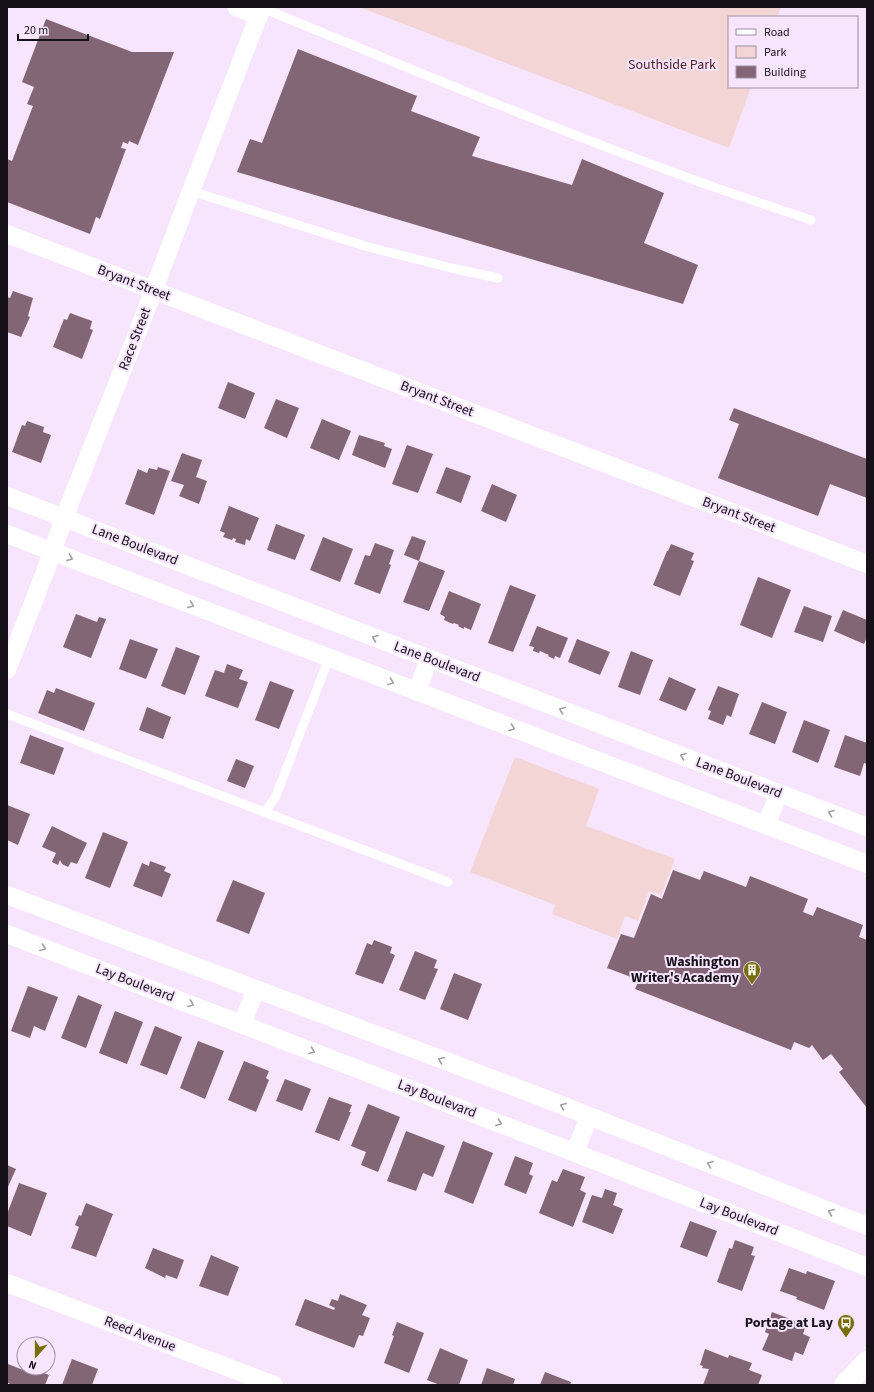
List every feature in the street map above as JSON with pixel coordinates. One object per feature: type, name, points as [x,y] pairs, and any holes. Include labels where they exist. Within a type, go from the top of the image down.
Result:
[{"type":"main road","points":[[845,1385],[867,1362]]},
{"type":"street","points":[[236,7],[261,10]]},
{"type":"street","name":"Race Street","points":[[7,670],[45,572],[51,551],[142,321],[190,191],[261,10]]},
{"type":"street","name":"Bryant Street","points":[[7,234],[867,564]]},
{"type":"street","name":"Lane Boulevard","points":[[7,496],[867,827]]},
{"type":"street","points":[[7,534],[867,864]]},
{"type":"street","points":[[417,692],[429,658]]},
{"type":"street","points":[[766,826],[779,793]]},
{"type":"street","points":[[7,895],[589,1117],[867,1226]]},
{"type":"street","name":"Lay Boulevard","points":[[7,934],[575,1152],[867,1267]]},
{"type":"street","points":[[242,1024],[256,989]]},
{"type":"street","points":[[575,1152],[589,1117]]},
{"type":"street","name":"Reed Avenue","points":[[7,1283],[274,1385]]},
{"type":"lane","points":[[261,10],[589,140],[708,185],[811,220]]},
{"type":"lane","points":[[190,191],[365,246],[451,268],[498,278]]},
{"type":"lane","points":[[265,812],[276,796],[329,658]]},
{"type":"lane","points":[[7,714],[448,882]]},
{"type":"green space","name":"Southside Park","points":[[359,7],[781,7],[777,16],[728,16],[728,88],[751,88],[729,148]]},
{"type":"green space","points":[[515,757],[599,789],[586,826],[675,859],[661,895],[649,891],[638,921],[625,916],[617,939],[552,914],[555,905],[470,872]]},
{"type":"building","points":[[46,19],[132,52],[174,52],[138,145],[129,141],[128,144],[123,142],[121,148],[126,149],[100,219],[96,217],[90,234],[7,202],[7,159],[12,161],[33,106],[27,104],[34,87],[22,82]]},
{"type":"building","points":[[298,49],[417,96],[411,111],[480,137],[472,156],[572,185],[582,159],[664,193],[644,243],[698,265],[683,304],[237,172],[250,139],[262,143]]},
{"type":"building","points":[[13,291],[33,298],[28,316],[30,317],[21,337],[7,332],[7,297],[10,298]]},
{"type":"building","points":[[70,313],[92,321],[90,329],[93,330],[82,359],[53,347],[64,319],[67,320]]},
{"type":"building","points":[[228,382],[255,393],[245,419],[218,408]]},
{"type":"building","points":[[276,399],[299,408],[287,438],[264,428]]},
{"type":"building","points":[[734,408],[867,459],[867,498],[830,484],[818,516],[718,478],[739,424],[729,420]]},
{"type":"building","points":[[322,419],[351,431],[339,460],[310,448]]},
{"type":"building","points":[[27,421],[44,427],[43,432],[51,435],[41,463],[12,452],[22,425],[25,426]]},
{"type":"building","points":[[359,435],[385,443],[384,446],[392,449],[385,468],[352,455]]},
{"type":"building","points":[[407,445],[433,454],[418,493],[392,484]]},
{"type":"building","points":[[182,453],[202,460],[196,477],[207,481],[199,504],[179,496],[184,485],[171,481]]},
{"type":"building","points":[[158,467],[170,471],[154,515],[125,504],[138,469],[147,473],[149,468],[157,470]]},
{"type":"building","points":[[446,467],[471,476],[461,503],[436,493]]},
{"type":"building","points":[[492,484],[517,495],[506,522],[481,511]]},
{"type":"building","points":[[229,506],[259,518],[250,541],[246,539],[245,545],[235,542],[236,539],[233,538],[232,540],[223,537],[225,533],[220,531]]},
{"type":"building","points":[[276,524],[305,535],[295,560],[267,550]]},
{"type":"building","points":[[412,536],[426,541],[419,561],[404,555]]},
{"type":"building","points":[[323,537],[353,549],[340,582],[310,570]]},
{"type":"building","points":[[375,543],[394,550],[389,564],[391,565],[380,594],[354,584],[365,555],[370,556]]},
{"type":"building","points":[[671,544],[694,553],[691,560],[694,561],[680,596],[653,585]]},
{"type":"building","points":[[419,561],[445,571],[429,611],[403,602]]},
{"type":"building","points":[[758,577],[791,590],[772,638],[740,625]]},
{"type":"building","points":[[510,585],[536,595],[513,652],[488,643]]},
{"type":"building","points":[[449,591],[481,604],[471,630],[464,627],[464,629],[458,626],[459,625],[444,620],[445,617],[440,614]]},
{"type":"building","points":[[804,606],[832,616],[823,642],[794,632]]},
{"type":"building","points":[[843,610],[867,620],[867,637],[864,644],[834,631]]},
{"type":"building","points":[[76,614],[97,622],[99,617],[106,619],[91,658],[63,647]]},
{"type":"building","points":[[537,626],[568,638],[560,658],[555,656],[554,659],[540,651],[539,653],[533,651],[534,647],[529,646]]},
{"type":"building","points":[[130,639],[158,649],[146,679],[119,669]]},
{"type":"building","points":[[577,639],[610,652],[600,675],[568,662]]},
{"type":"building","points":[[176,647],[200,656],[185,695],[161,686]]},
{"type":"building","points":[[631,651],[653,660],[640,695],[618,687]]},
{"type":"building","points":[[227,664],[243,670],[239,679],[248,682],[238,708],[205,696],[215,670],[224,673]]},
{"type":"building","points":[[669,677],[696,689],[686,711],[659,700]]},
{"type":"building","points":[[270,681],[294,690],[279,729],[255,720]]},
{"type":"building","points":[[718,686],[739,694],[731,717],[727,715],[723,725],[708,719],[711,711],[708,710]]},
{"type":"building","points":[[56,688],[95,703],[84,731],[38,713],[47,690],[54,693]]},
{"type":"building","points":[[762,702],[787,712],[775,744],[749,734]]},
{"type":"building","points":[[147,707],[171,717],[163,739],[139,730]]},
{"type":"building","points":[[804,720],[830,730],[818,763],[792,752]]},
{"type":"building","points":[[30,735],[64,748],[54,775],[20,763]]},
{"type":"building","points":[[845,735],[867,743],[867,764],[864,763],[860,776],[834,767]]},
{"type":"building","points":[[236,759],[254,766],[245,788],[227,781]]},
{"type":"building","points":[[7,805],[30,814],[18,845],[7,840]]},
{"type":"building","points":[[52,826],[87,843],[77,864],[71,862],[68,867],[62,864],[60,860],[58,865],[52,862],[56,853],[42,847]]},
{"type":"building","points":[[103,832],[128,842],[110,888],[85,878]]},
{"type":"building","points":[[150,861],[166,867],[164,871],[171,874],[162,897],[133,886],[142,863],[149,866]]},
{"type":"building","name":"Washington Writer's Academy","points":[[673,870],[700,880],[704,871],[746,887],[750,876],[808,899],[803,912],[813,916],[817,907],[863,925],[859,937],[867,940],[867,1108],[839,1072],[843,1069],[831,1054],[823,1060],[812,1045],[809,1048],[794,1042],[791,1050],[635,989],[639,980],[607,968],[621,934],[634,938],[651,894],[662,899]]},
{"type":"building","points":[[233,880],[265,893],[249,934],[216,921]]},
{"type":"building","points":[[374,940],[392,947],[390,953],[395,955],[383,984],[355,974],[367,943],[372,945]]},
{"type":"building","points":[[415,951],[437,960],[434,968],[438,969],[425,1000],[399,990]]},
{"type":"building","points":[[454,973],[482,984],[468,1020],[440,1009]]},
{"type":"building","points":[[28,986],[58,997],[45,1031],[34,1026],[30,1038],[11,1031]]},
{"type":"building","points":[[78,995],[102,1005],[86,1048],[61,1038]]},
{"type":"building","points":[[115,1011],[143,1022],[127,1064],[99,1053]]},
{"type":"building","points":[[155,1026],[182,1037],[167,1075],[140,1065]]},
{"type":"building","points":[[198,1041],[224,1051],[205,1099],[180,1088]]},
{"type":"building","points":[[244,1061],[269,1071],[266,1078],[269,1080],[256,1112],[228,1100]]},
{"type":"building","points":[[285,1079],[311,1089],[302,1111],[276,1101]]},
{"type":"building","points":[[329,1097],[352,1105],[349,1112],[351,1112],[339,1141],[315,1132]]},
{"type":"building","points":[[368,1104],[400,1117],[378,1172],[361,1165],[366,1152],[351,1146]]},
{"type":"building","points":[[406,1131],[445,1146],[433,1177],[423,1173],[416,1191],[387,1181]]},
{"type":"building","points":[[463,1141],[493,1153],[473,1204],[444,1192]]},
{"type":"building","points":[[515,1156],[533,1163],[529,1174],[533,1176],[526,1194],[504,1185]]},
{"type":"building","points":[[7,1165],[16,1169],[7,1189]]},
{"type":"building","points":[[563,1169],[585,1177],[580,1190],[586,1193],[573,1227],[539,1213],[552,1180],[557,1182]]},
{"type":"building","points":[[19,1183],[47,1193],[31,1236],[7,1226],[7,1214]]},
{"type":"building","points":[[605,1189],[617,1193],[613,1205],[623,1209],[613,1234],[582,1222],[592,1195],[602,1198]]},
{"type":"building","points":[[86,1203],[113,1214],[96,1257],[71,1248],[79,1227],[75,1225],[79,1215],[81,1216]]},
{"type":"building","points":[[690,1221],[717,1231],[707,1257],[680,1247]]},
{"type":"building","points":[[735,1240],[754,1247],[751,1255],[755,1256],[742,1291],[717,1282],[729,1248],[732,1249]]},
{"type":"building","points":[[153,1248],[184,1260],[177,1279],[166,1275],[165,1278],[145,1268]]},
{"type":"building","points":[[211,1255],[239,1267],[228,1296],[199,1286]]},
{"type":"building","points":[[789,1268],[806,1274],[807,1271],[835,1281],[824,1310],[796,1299],[797,1297],[780,1291]]},
{"type":"building","points":[[340,1294],[367,1305],[362,1315],[370,1318],[363,1336],[359,1335],[354,1348],[295,1325],[305,1299],[334,1310],[335,1308],[329,1305],[332,1299],[338,1301]]},
{"type":"building","points":[[772,1312],[806,1325],[803,1334],[810,1337],[803,1355],[795,1352],[792,1361],[762,1350],[769,1334],[765,1332]]},
{"type":"building","points":[[397,1322],[424,1333],[409,1373],[384,1363],[394,1336],[392,1335]]},
{"type":"building","points":[[440,1348],[468,1360],[459,1385],[440,1385],[427,1380]]},
{"type":"building","points":[[705,1349],[728,1358],[729,1355],[752,1363],[749,1370],[762,1375],[758,1385],[703,1385],[709,1369],[702,1368],[703,1366],[700,1365]]},
{"type":"building","points":[[72,1359],[98,1369],[92,1385],[62,1385]]},
{"type":"building","points":[[8,1364],[16,1367],[16,1376],[49,1376],[45,1385],[9,1385],[10,1384],[7,1382]]},
{"type":"building","points":[[487,1368],[515,1379],[513,1385],[481,1385]]},
{"type":"building","points":[[545,1372],[571,1382],[570,1385],[540,1385]]},
{"type":"place","name":"Washington Writer's Academy","points":[[752,985]]},
{"type":"place","name":"Portage at Lay","points":[[846,1338]]}]
